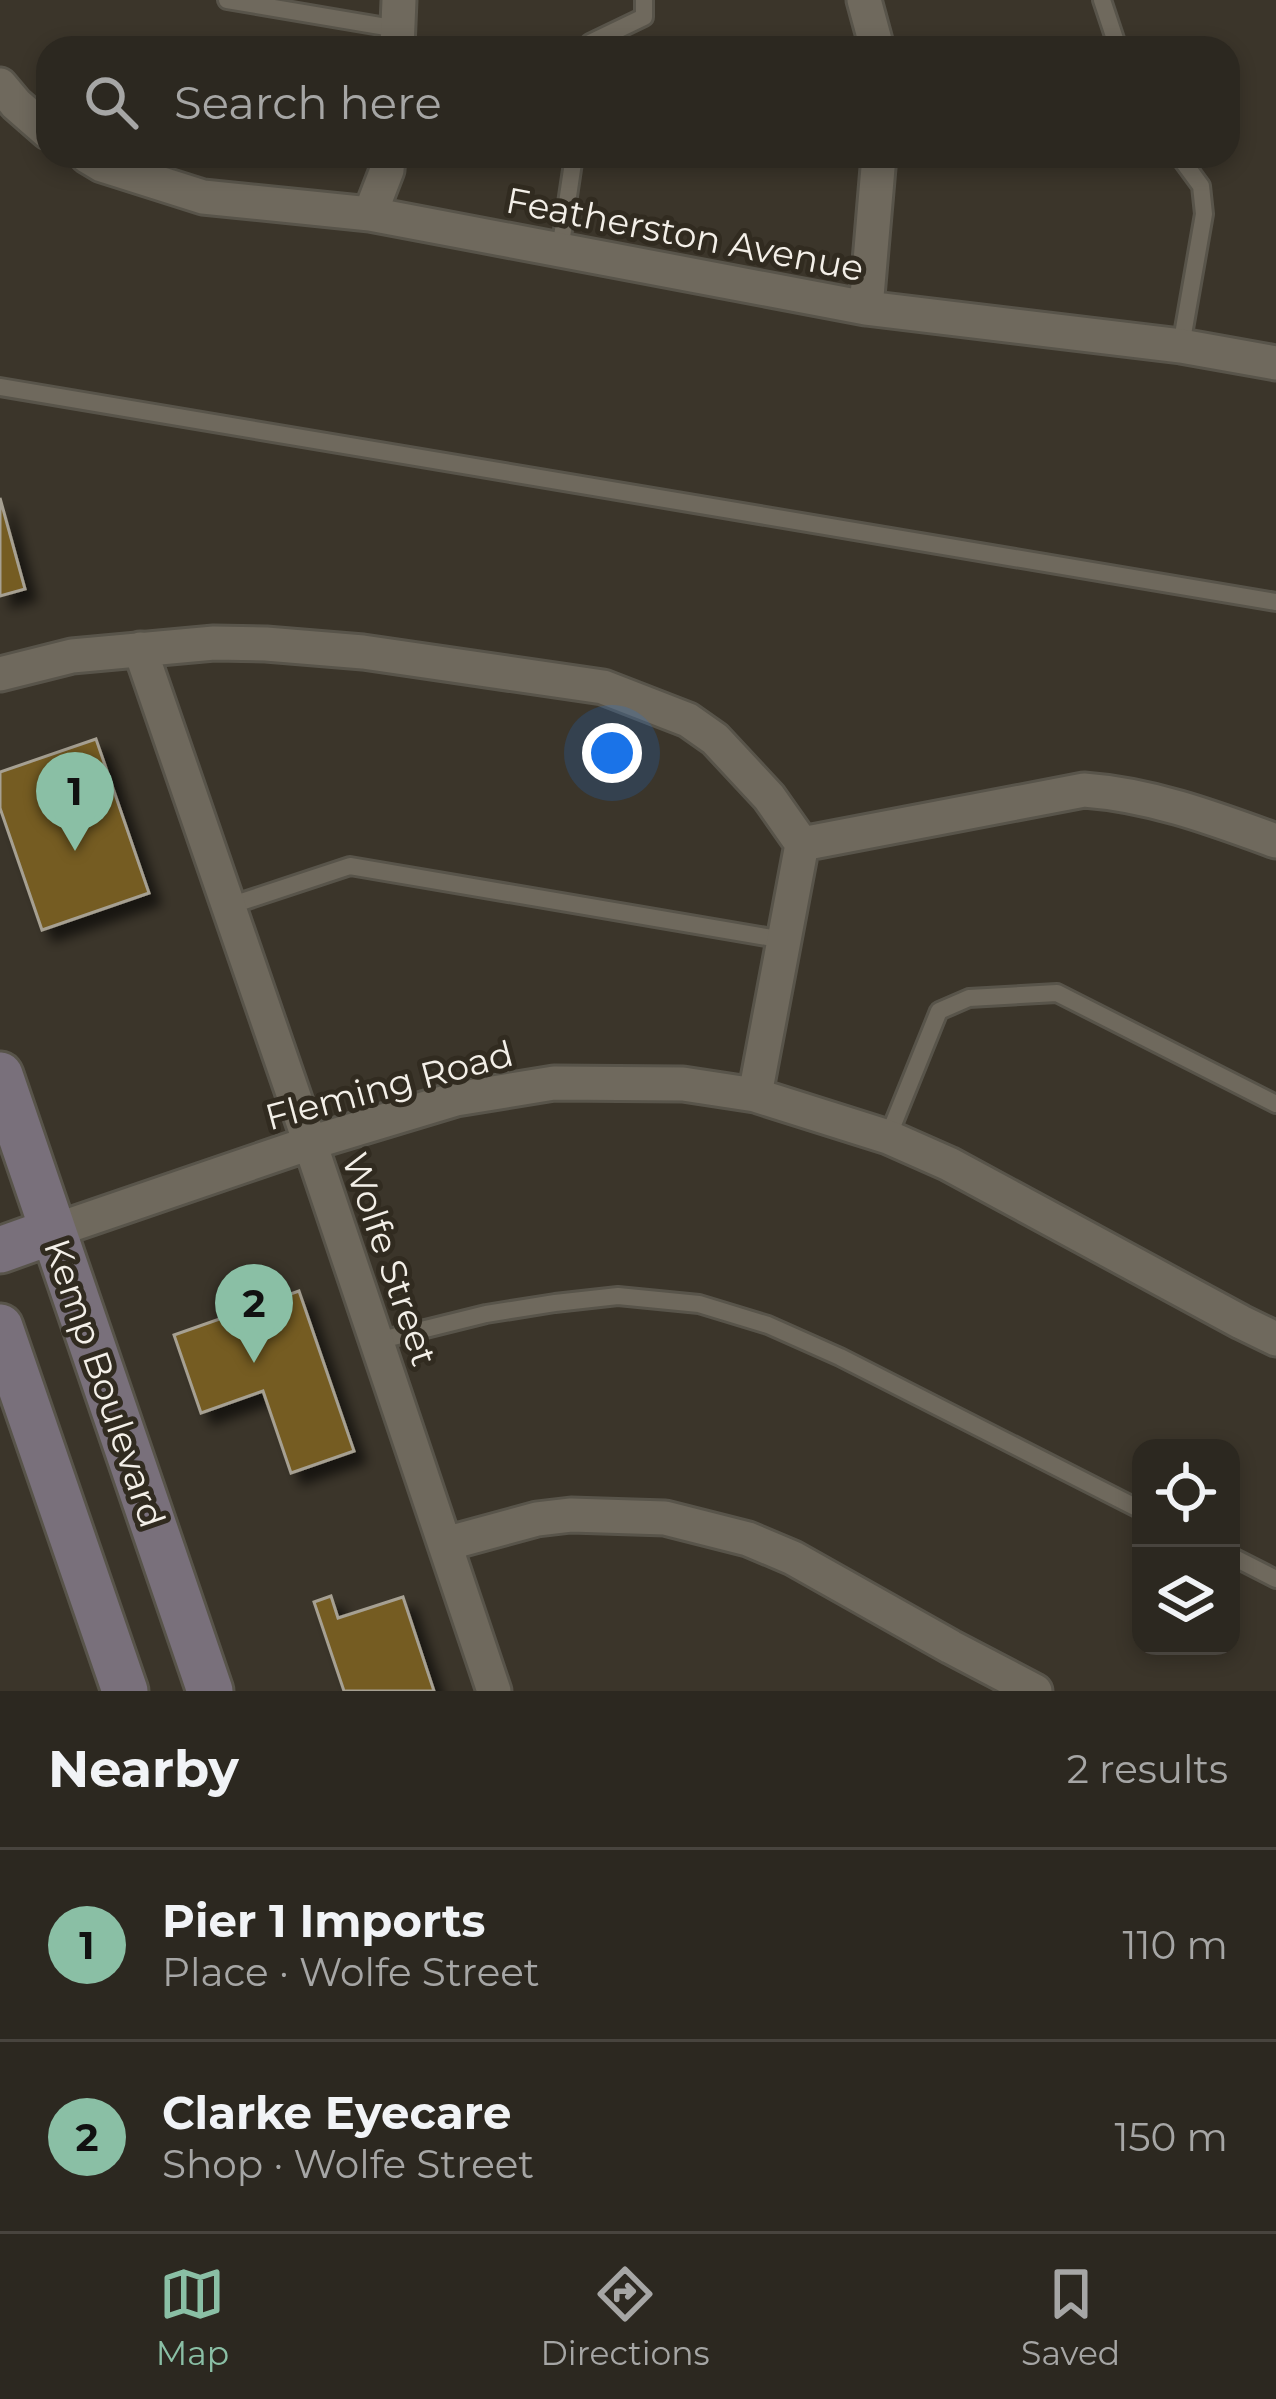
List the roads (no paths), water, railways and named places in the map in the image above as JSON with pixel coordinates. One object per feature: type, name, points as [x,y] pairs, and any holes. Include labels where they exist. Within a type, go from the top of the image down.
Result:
[{"type":"main road","name":"Kemp Boulevard","points":[[0,1075],[210,1691]]},
{"type":"main road","points":[[0,1250],[53,1231]]},
{"type":"main road","points":[[0,1327],[125,1691]]},
{"type":"street","points":[[864,0],[874,36]]},
{"type":"street","points":[[0,85],[36,122]]},
{"type":"street","name":"Featherston Avenue","points":[[111,168],[203,197],[370,214],[866,308],[1181,346],[1276,363]]},
{"type":"street","points":[[370,214],[387,168]]},
{"type":"street","points":[[866,308],[878,168]]},
{"type":"street","points":[[0,674],[72,656],[214,643],[266,644],[363,652],[603,687],[688,720],[715,739],[769,797],[802,844],[754,1095]]},
{"type":"street","name":"Wolfe Street","points":[[140,649],[494,1691]]},
{"type":"street","points":[[802,844],[1084,790],[1117,792],[1185,808],[1276,841]]},
{"type":"street","name":"Fleming Road","points":[[53,1231],[457,1099],[554,1082],[683,1084],[754,1095],[888,1138],[949,1164],[1276,1339]]},
{"type":"street","points":[[445,1544],[537,1519],[571,1515],[665,1518],[748,1539],[794,1558],[1035,1691]]},
{"type":"lane","points":[[227,0],[398,26]]},
{"type":"lane","points":[[605,36],[644,17],[644,0]]},
{"type":"lane","points":[[1102,0],[1114,36]]},
{"type":"lane","points":[[560,250],[572,168]]},
{"type":"lane","points":[[1181,346],[1204,214],[1201,186],[1188,168]]},
{"type":"lane","points":[[0,387],[1276,602]]},
{"type":"lane","points":[[229,907],[350,866],[784,940]]},
{"type":"lane","points":[[888,1138],[939,1011],[969,998],[1058,993],[1276,1104]]},
{"type":"lane","points":[[376,1341],[555,1303],[618,1297],[699,1304],[768,1325],[822,1349],[1132,1505]]},
{"type":"lane","points":[[1240,1561],[1276,1579]]},
{"type":"place","name":"Pier 1 Imports","points":[[75,851]]},
{"type":"place","name":"Clarke Eyecare","points":[[254,1363]]}]
